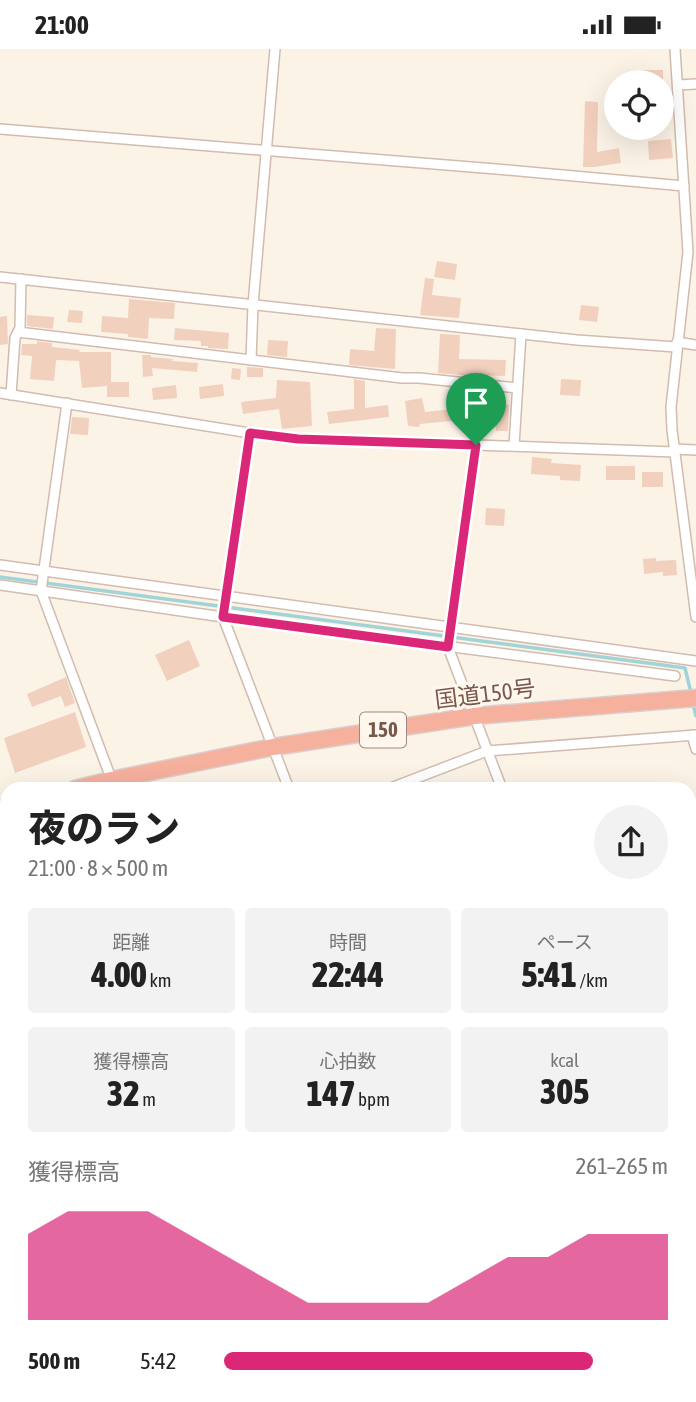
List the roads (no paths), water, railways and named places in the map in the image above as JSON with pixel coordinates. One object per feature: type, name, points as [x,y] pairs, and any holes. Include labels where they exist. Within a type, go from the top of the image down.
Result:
[{"type":"highway","name":"国道150号","points":[[126,782],[272,747],[474,716],[696,698]]},
{"type":"street","points":[[251,360],[253,305],[275,49]]},
{"type":"street","points":[[675,49],[691,280],[677,345],[671,407],[674,451],[696,617]]},
{"type":"street","points":[[678,85],[696,84]]},
{"type":"street","points":[[0,129],[684,186]]},
{"type":"street","points":[[0,277],[577,340],[696,345]]},
{"type":"street","points":[[11,394],[15,338],[20,328],[21,279]]},
{"type":"street","points":[[18,332],[402,378],[517,388]]},
{"type":"street","points":[[514,446],[521,334]]},
{"type":"street","points":[[0,393],[298,439],[696,450]]},
{"type":"street","points":[[67,404],[41,591],[112,782]]},
{"type":"street","points":[[250,433],[223,617],[286,782]]},
{"type":"street","points":[[476,445],[448,647],[499,782]]},
{"type":"street","points":[[0,565],[696,661]]},
{"type":"street","points":[[0,585],[676,676]]},
{"type":"street","points":[[630,670],[633,652]]},
{"type":"street","points":[[406,782],[487,751],[694,735],[696,749]]},
{"type":"waterway","points":[[0,577],[685,668],[691,693]]},
{"type":"waterway","points":[[693,704],[696,716]]}]
